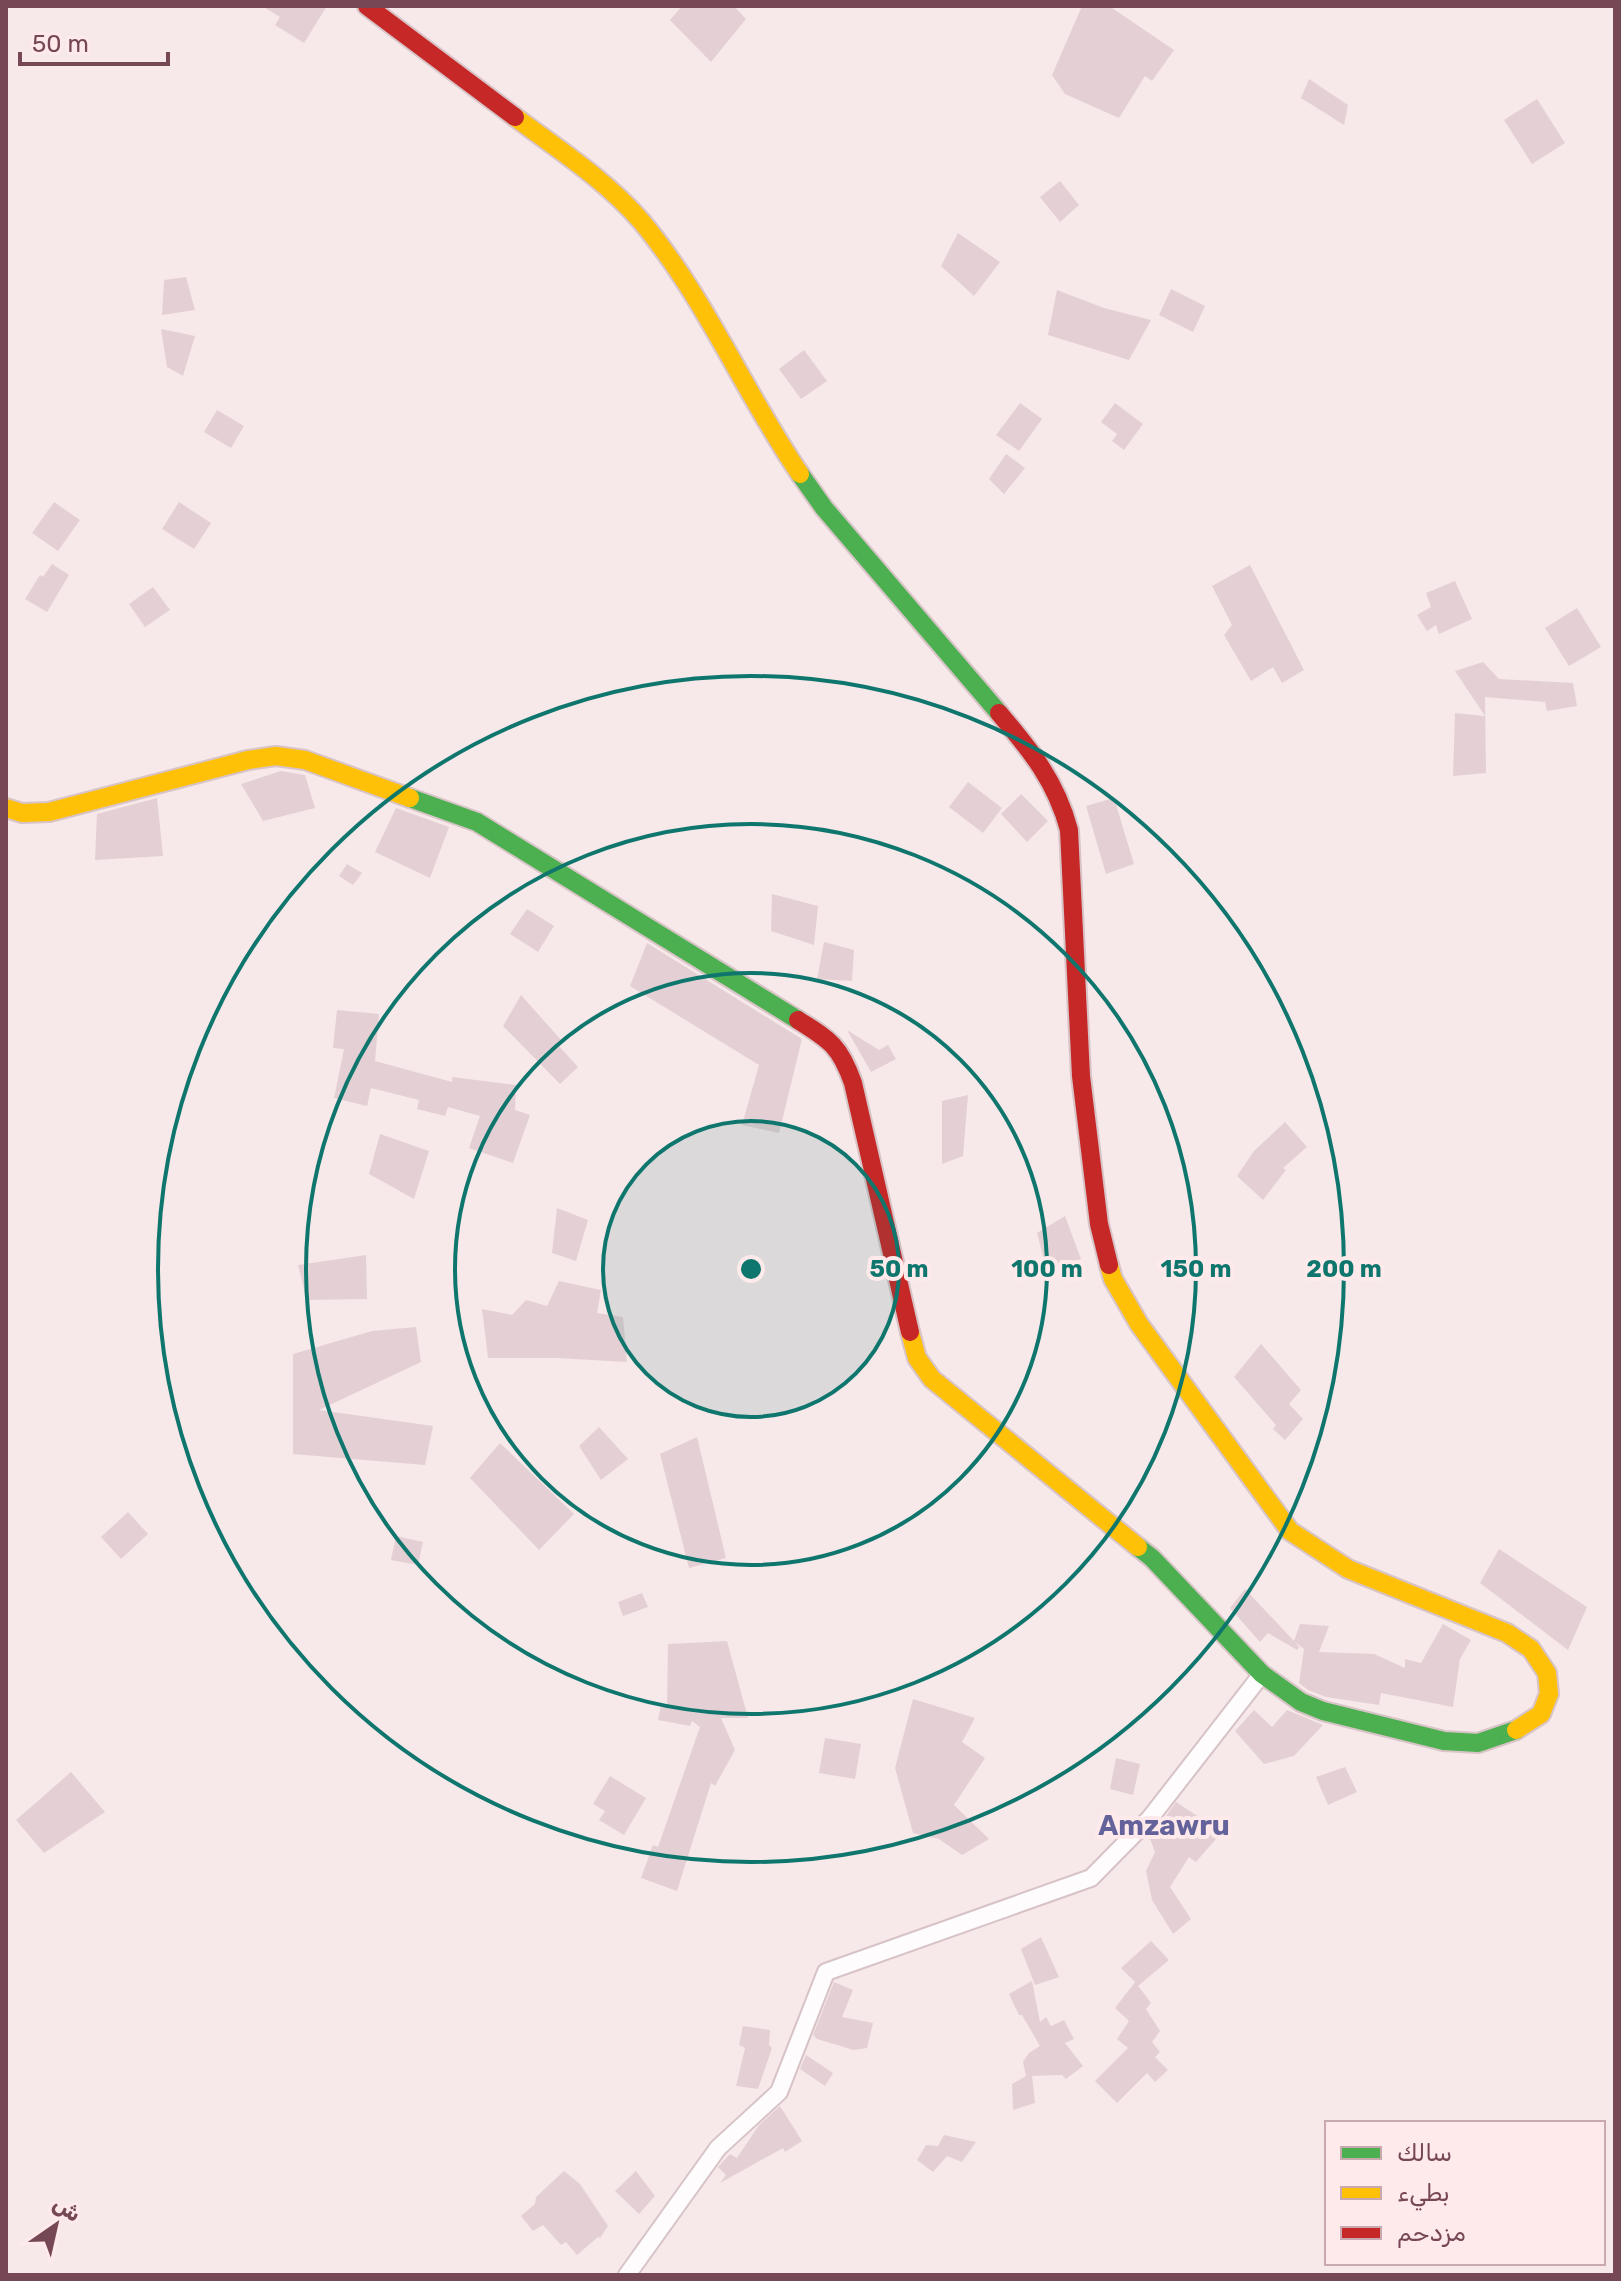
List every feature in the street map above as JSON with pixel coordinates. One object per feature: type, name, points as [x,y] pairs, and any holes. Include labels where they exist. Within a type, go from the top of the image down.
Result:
[{"type":"main road","points":[[6,808],[22,813],[49,812],[248,760],[276,756],[305,760],[477,822],[802,1020],[824,1036],[844,1057],[853,1083],[912,1342],[923,1368],[932,1379],[1152,1558],[1262,1674],[1285,1692],[1323,1711],[1444,1741],[1478,1743],[1515,1731],[1541,1714],[1549,1694],[1547,1673],[1531,1649],[1507,1633],[1348,1569],[1290,1531],[1139,1324],[1113,1279],[1099,1224],[1081,1076],[1071,842],[1067,816],[1055,787],[1038,759],[824,508],[790,459],[693,291],[641,221],[602,182],[367,6]]},
{"type":"street","points":[[627,2275],[718,2148],[779,2092],[826,1972],[1091,1878],[1150,1818],[1262,1674]]},
{"type":"building","points":[[262,6],[327,6],[304,43],[275,25],[280,17]]},
{"type":"building","points":[[682,6],[734,6],[746,19],[711,62],[670,20]]},
{"type":"building","points":[[1082,6],[1109,6],[1174,50],[1152,81],[1145,76],[1119,118],[1065,94],[1052,75]]},
{"type":"building","points":[[1309,79],[1348,105],[1344,125],[1301,98]]},
{"type":"building","points":[[1537,99],[1565,143],[1532,164],[1504,120]]},
{"type":"building","points":[[1060,181],[1079,205],[1060,222],[1040,197]]},
{"type":"building","points":[[958,233],[1000,262],[974,296],[941,266]]},
{"type":"building","points":[[186,277],[195,310],[162,315],[164,280]]},
{"type":"building","points":[[1171,289],[1205,306],[1193,332],[1159,315]]},
{"type":"building","points":[[1057,290],[1104,308],[1151,320],[1129,360],[1048,335]]},
{"type":"building","points":[[161,329],[195,336],[183,376],[167,367]]},
{"type":"building","points":[[804,350],[827,381],[801,399],[779,369]]},
{"type":"building","points":[[1020,403],[1042,419],[1019,451],[996,435]]},
{"type":"building","points":[[1115,403],[1143,424],[1124,450],[1112,441],[1117,434],[1101,422]]},
{"type":"building","points":[[217,410],[244,426],[231,448],[204,432]]},
{"type":"building","points":[[1006,454],[1025,468],[1004,494],[989,479]]},
{"type":"building","points":[[54,502],[80,520],[58,551],[32,533]]},
{"type":"building","points":[[179,502],[211,523],[194,549],[162,529]]},
{"type":"building","points":[[52,564],[69,575],[47,612],[25,599],[40,575],[43,577]]},
{"type":"building","points":[[1250,565],[1304,670],[1282,683],[1273,667],[1251,681],[1224,635],[1232,625],[1212,586]]},
{"type":"building","points":[[1455,581],[1472,619],[1439,634],[1436,625],[1427,631],[1417,615],[1431,607],[1426,593]]},
{"type":"building","points":[[153,587],[170,610],[145,627],[129,604]]},
{"type":"building","points":[[1577,608],[1601,647],[1569,666],[1545,628]]},
{"type":"building","points":[[1483,662],[1499,679],[1573,683],[1577,706],[1547,711],[1545,702],[1485,697],[1486,773],[1453,776],[1455,713],[1485,716],[1455,671]]},
{"type":"building","points":[[281,771],[305,775],[315,808],[263,821],[241,784]]},
{"type":"building","points":[[968,782],[1002,808],[983,833],[949,807]]},
{"type":"building","points":[[1021,794],[1048,821],[1027,842],[1001,814]]},
{"type":"building","points":[[157,798],[163,856],[95,860],[97,814]]},
{"type":"building","points":[[1114,798],[1134,864],[1106,874],[1086,806]]},
{"type":"building","points":[[396,808],[449,827],[430,878],[375,852]]},
{"type":"building","points":[[347,864],[362,873],[353,885],[339,876]]},
{"type":"building","points":[[772,894],[818,906],[814,945],[771,931]]},
{"type":"building","points":[[527,909],[554,926],[538,952],[510,934]]},
{"type":"building","points":[[824,942],[854,950],[852,981],[817,979]]},
{"type":"building","points":[[647,943],[802,1039],[779,1133],[742,1125],[759,1065],[630,986]]},
{"type":"building","points":[[521,995],[562,1041],[558,1045],[578,1067],[560,1084],[503,1026]]},
{"type":"building","points":[[337,1010],[379,1014],[375,1061],[452,1082],[452,1077],[516,1085],[515,1110],[530,1115],[513,1163],[469,1148],[480,1116],[448,1107],[445,1116],[417,1109],[419,1100],[371,1088],[367,1106],[334,1098],[344,1049],[333,1048]]},
{"type":"building","points":[[847,1030],[879,1050],[888,1045],[896,1059],[871,1072]]},
{"type":"building","points":[[968,1095],[963,1156],[942,1164],[942,1101]]},
{"type":"building","points":[[1285,1122],[1307,1147],[1283,1168],[1286,1170],[1263,1200],[1237,1176],[1254,1151]]},
{"type":"building","points":[[380,1134],[429,1151],[414,1199],[369,1174]]},
{"type":"building","points":[[557,1208],[588,1220],[576,1261],[552,1253]]},
{"type":"building","points":[[1065,1216],[1081,1259],[1047,1272],[1037,1233]]},
{"type":"building","points":[[366,1255],[367,1299],[307,1300],[298,1265]]},
{"type":"building","points":[[559,1281],[601,1290],[597,1313],[623,1317],[627,1362],[488,1358],[482,1309],[512,1315],[526,1300],[547,1306]]},
{"type":"building","points":[[416,1327],[421,1362],[319,1410],[433,1426],[425,1465],[293,1454],[293,1354],[372,1331]]},
{"type":"building","points":[[1261,1344],[1301,1390],[1289,1404],[1303,1419],[1285,1440],[1273,1429],[1276,1425],[1234,1377]]},
{"type":"building","points":[[599,1427],[628,1459],[601,1480],[579,1446]]},
{"type":"building","points":[[697,1437],[726,1558],[689,1568],[660,1454]]},
{"type":"building","points":[[500,1443],[574,1514],[539,1550],[470,1478]]},
{"type":"building","points":[[128,1512],[148,1534],[121,1559],[101,1537]]},
{"type":"building","points":[[396,1536],[423,1542],[418,1565],[391,1560]]},
{"type":"building","points":[[1499,1549],[1587,1607],[1568,1650],[1480,1583]]},
{"type":"building","points":[[1245,1589],[1294,1641],[1300,1624],[1329,1626],[1319,1652],[1374,1654],[1405,1668],[1405,1659],[1421,1663],[1443,1624],[1471,1640],[1460,1659],[1453,1707],[1381,1693],[1379,1705],[1326,1697],[1308,1690],[1299,1683],[1304,1649],[1295,1642],[1299,1647],[1297,1650],[1268,1633],[1260,1642],[1230,1608]]},
{"type":"building","points":[[642,1593],[648,1607],[623,1616],[618,1602]]},
{"type":"building","points":[[727,1641],[748,1718],[721,1718],[735,1750],[715,1786],[711,1783],[677,1891],[641,1878],[653,1845],[658,1847],[700,1727],[692,1721],[690,1726],[658,1720],[661,1705],[667,1706],[668,1644]]},
{"type":"building","points":[[913,1699],[975,1718],[962,1742],[985,1758],[954,1805],[989,1839],[962,1855],[939,1839],[913,1833],[895,1768]]},
{"type":"building","points":[[1254,1710],[1272,1727],[1287,1710],[1323,1725],[1294,1756],[1264,1764],[1235,1731]]},
{"type":"building","points":[[825,1738],[861,1744],[855,1779],[819,1773]]},
{"type":"building","points":[[1116,1758],[1140,1764],[1133,1795],[1110,1789]]},
{"type":"building","points":[[1345,1767],[1357,1792],[1328,1805],[1316,1777]]},
{"type":"building","points":[[71,1772],[105,1812],[44,1853],[16,1820]]},
{"type":"building","points":[[610,1776],[646,1798],[624,1835],[599,1820],[605,1811],[593,1804]]},
{"type":"building","points":[[1176,1802],[1222,1832],[1196,1862],[1189,1857],[1170,1887],[1191,1919],[1173,1934],[1152,1900],[1146,1871],[1155,1852],[1150,1839]]},
{"type":"building","points":[[1041,1937],[1059,1977],[1035,1985],[1021,1949]]},
{"type":"building","points":[[1151,1941],[1169,1960],[1138,1986],[1151,2003],[1146,2009],[1160,2031],[1152,2042],[1160,2052],[1155,2057],[1168,2070],[1155,2082],[1147,2073],[1117,2103],[1095,2081],[1128,2048],[1117,2039],[1129,2021],[1115,2008],[1135,1982],[1121,1968]]},
{"type":"building","points":[[1032,1981],[1040,2022],[1046,2017],[1051,2026],[1064,2020],[1074,2039],[1065,2043],[1083,2066],[1066,2079],[1062,2075],[1032,2076],[1035,2103],[1013,2110],[1012,2084],[1026,2076],[1023,2062],[1029,2053],[1040,2046],[1009,1994]]},
{"type":"building","points":[[834,1982],[853,1990],[842,2017],[873,2023],[867,2048],[854,2050],[813,2035]]},
{"type":"building","points":[[743,2026],[770,2030],[769,2045],[772,2048],[758,2089],[736,2086],[745,2048],[739,2045]]},
{"type":"building","points":[[806,2055],[833,2073],[825,2086],[800,2069]]},
{"type":"building","points":[[780,2106],[802,2141],[785,2152],[783,2148],[720,2183],[726,2175],[718,2167],[730,2154],[737,2158],[759,2125]]},
{"type":"building","points":[[944,2135],[976,2142],[962,2162],[947,2156],[933,2172],[917,2160],[926,2145],[938,2146]]},
{"type":"building","points":[[564,2171],[580,2184],[608,2226],[600,2238],[577,2255],[566,2242],[561,2245],[543,2225],[533,2231],[521,2216]]},
{"type":"building","points":[[636,2171],[655,2196],[639,2214],[615,2191]]},
{"type":"traffic: fast","points":[[800,474],[824,508],[999,713]]},
{"type":"traffic: fast","points":[[410,798],[477,822],[798,1020]]},
{"type":"traffic: fast","points":[[1138,1547],[1262,1674],[1301,1702],[1323,1711],[1444,1741],[1478,1743],[1516,1730]]},
{"type":"traffic: slow","points":[[515,117],[598,179],[642,222],[686,282],[800,474]]},
{"type":"traffic: slow","points":[[6,808],[22,813],[49,812],[248,760],[276,756],[305,760],[410,798]]},
{"type":"traffic: slow","points":[[1109,1265],[1113,1279],[1139,1324],[1290,1531],[1348,1569],[1507,1633],[1531,1649],[1547,1673],[1549,1694],[1541,1714],[1516,1730]]},
{"type":"traffic: slow","points":[[910,1332],[917,1358],[932,1379],[1138,1547]]},
{"type":"traffic: jam","points":[[367,6],[515,117]]},
{"type":"traffic: jam","points":[[999,713],[1050,781],[1069,830],[1081,1076],[1099,1224],[1109,1265]]},
{"type":"traffic: jam","points":[[798,1020],[833,1045],[853,1083],[910,1332]]},
{"type":"district","name":"Amzawru","points":[[1164,1825]]}]
